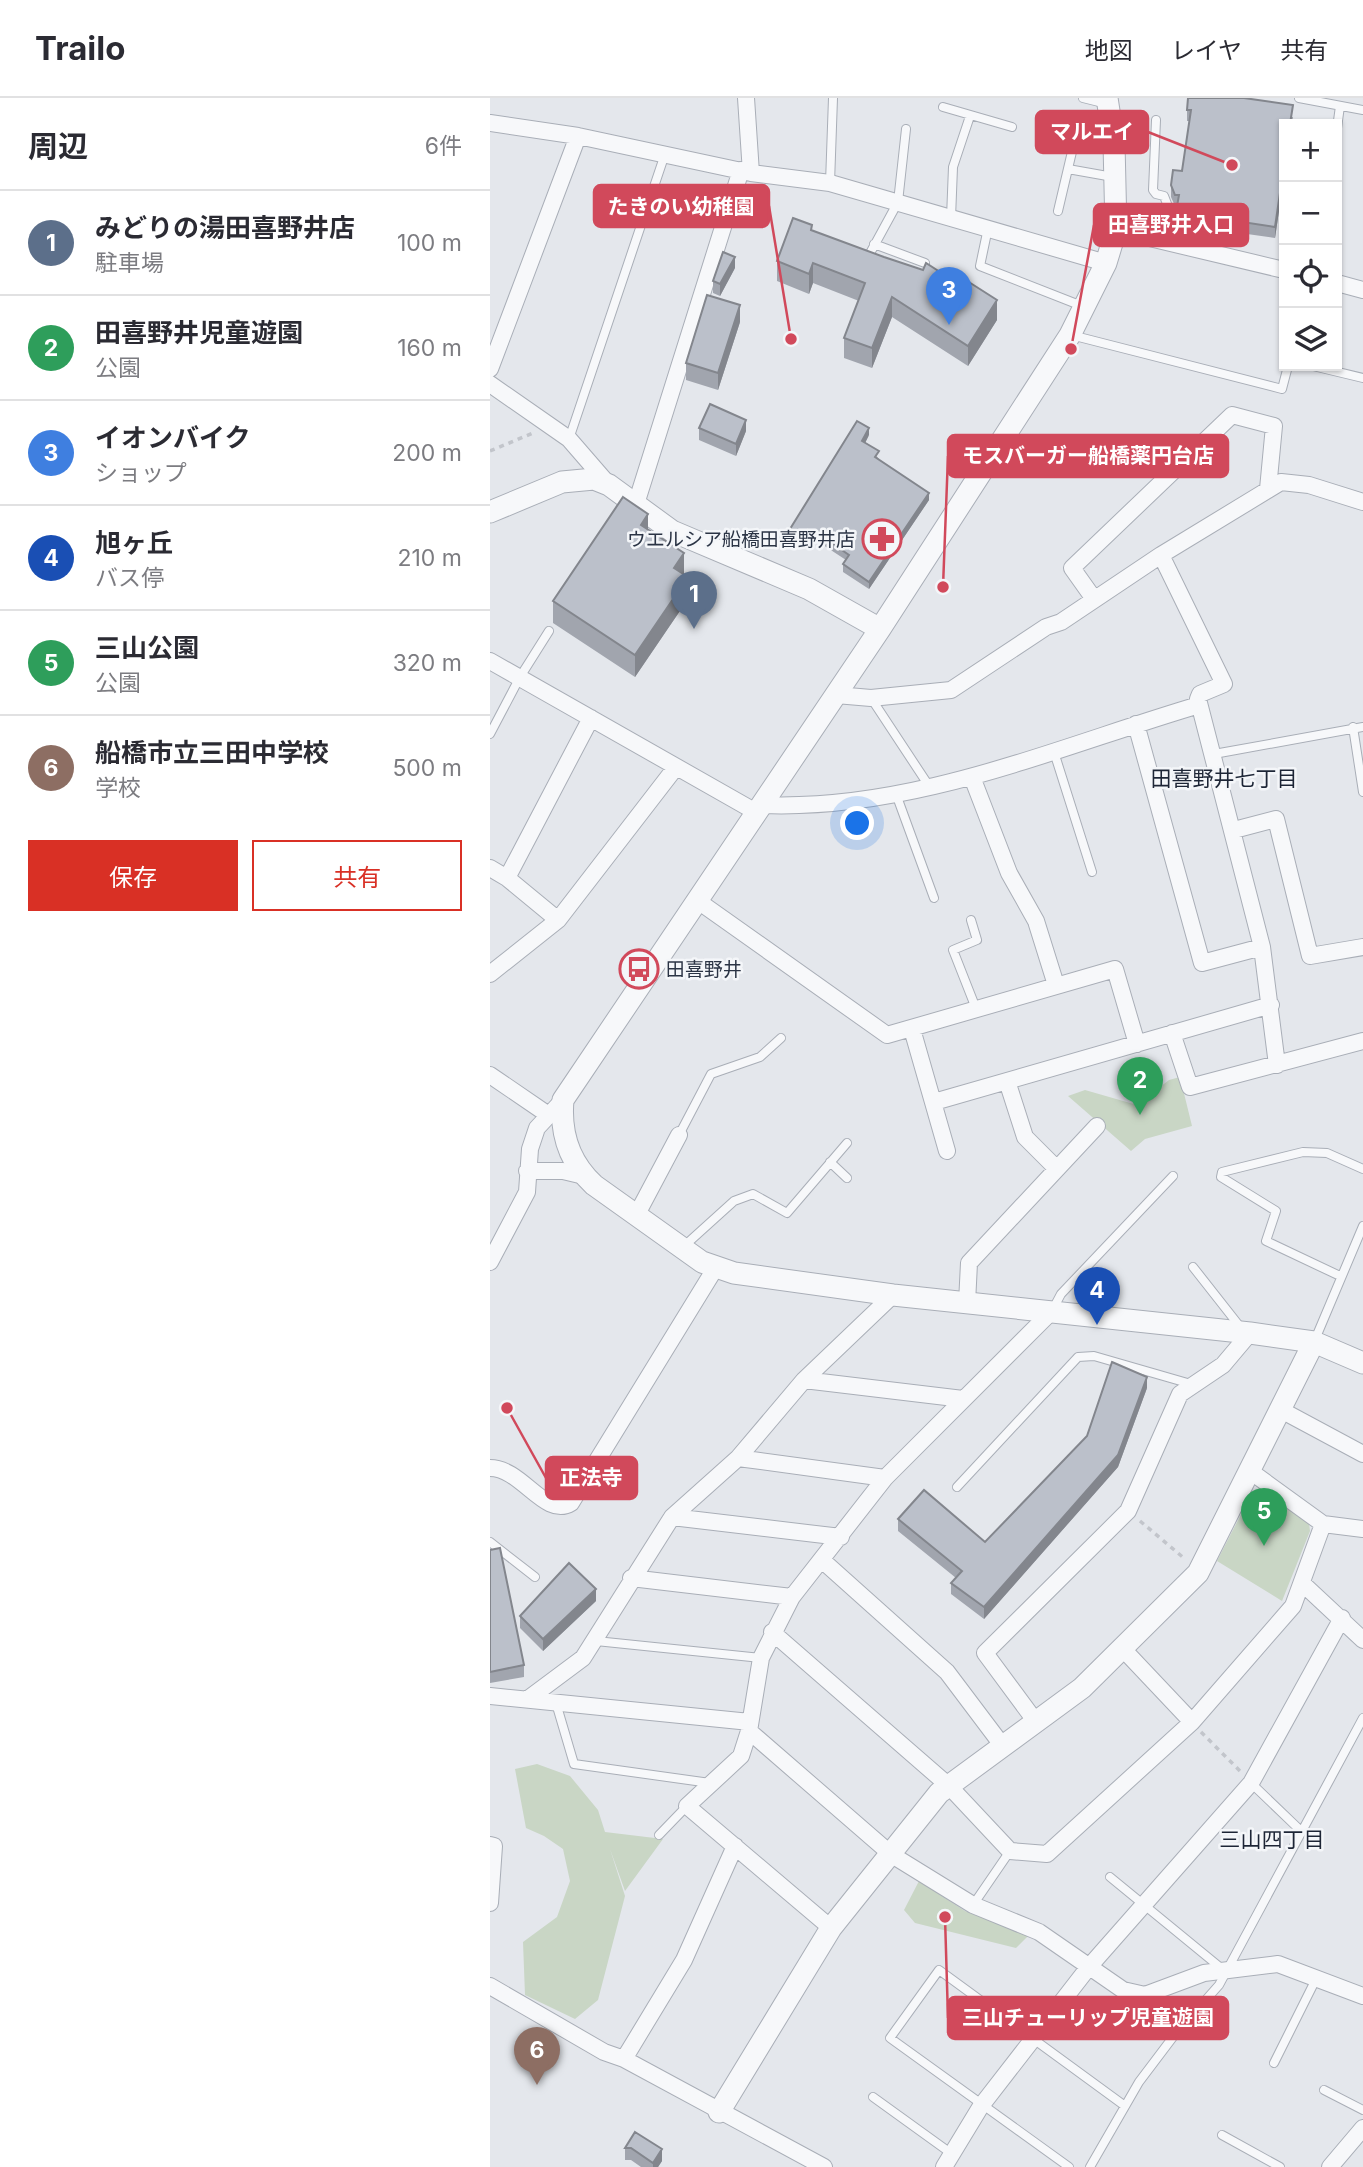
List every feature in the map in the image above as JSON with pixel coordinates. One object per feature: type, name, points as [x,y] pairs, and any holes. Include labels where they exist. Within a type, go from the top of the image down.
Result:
[{"type":"street","points":[[636,504],[746,172],[746,98]]},
{"type":"street","points":[[490,1262],[527,1192],[530,1149],[537,1128],[547,1114],[563,1100],[836,695],[1085,308],[1107,263],[1116,230],[1116,177],[1108,101]]},
{"type":"street","points":[[490,140],[493,123],[579,136],[746,172],[830,183],[1107,263]]},
{"type":"street","points":[[490,369],[579,136]]},
{"type":"street","points":[[1116,230],[1279,269]]},
{"type":"street","points":[[1342,284],[1363,290]]},
{"type":"street","points":[[490,384],[569,439],[610,485],[672,531],[809,589],[880,629]]},
{"type":"street","points":[[1094,600],[1072,568],[1232,415],[1274,426],[1268,489]]},
{"type":"street","points":[[490,512],[562,482],[594,479],[610,485]]},
{"type":"street","points":[[836,695],[871,698],[951,690],[1046,627],[1061,622],[1161,555],[1281,482],[1309,485],[1363,502]]},
{"type":"street","points":[[1161,555],[1224,684],[1200,694],[1199,705],[1234,830],[1262,947],[1277,1065]]},
{"type":"street","points":[[490,661],[676,767],[759,808],[800,806],[896,794],[972,777],[1199,705]]},
{"type":"street","points":[[507,878],[591,718]]},
{"type":"street","points":[[1136,724],[1202,963],[1262,947]]},
{"type":"street","points":[[490,974],[558,920],[676,767]]},
{"type":"street","points":[[972,777],[1009,873],[1036,921],[1056,985]]},
{"type":"street","points":[[1234,830],[1276,819],[1310,956],[1363,947]]},
{"type":"street","points":[[490,868],[507,878],[558,920]]},
{"type":"street","points":[[698,901],[887,1035],[1115,969],[1137,1044]]},
{"type":"street","points":[[934,1102],[1271,1004]]},
{"type":"street","points":[[912,1029],[947,1151]]},
{"type":"street","points":[[1172,1033],[1190,1087],[1363,1041]]},
{"type":"street","points":[[490,1075],[547,1114]]},
{"type":"street","points":[[1007,1081],[1025,1137],[1055,1167]]},
{"type":"street","points":[[563,1100],[561,1121],[568,1150],[584,1176],[681,1248],[716,1267],[734,1273],[893,1295],[1247,1332],[1314,1342],[1363,1363]]},
{"type":"street","points":[[967,1303],[969,1263],[1055,1167],[1097,1126]]},
{"type":"street","points":[[636,1216],[679,1135]]},
{"type":"street","points":[[527,1171],[563,1171],[584,1176]]},
{"type":"street","points":[[490,1468],[499,1468],[516,1476],[551,1507],[560,1509],[571,1503],[716,1267]]},
{"type":"street","points":[[528,1699],[583,1658],[671,1517],[738,1458],[804,1380],[893,1295]]},
{"type":"street","points":[[831,1927],[687,1806],[741,1756],[750,1726],[761,1658],[792,1597],[823,1561],[885,1478],[1051,1312]]},
{"type":"street","points":[[1036,1722],[985,1653],[1128,1511],[1181,1394],[1191,1384],[1223,1366],[1247,1332]]},
{"type":"street","points":[[719,2112],[831,1927],[892,1855],[939,1793],[1082,1688],[1198,1573],[1314,1342]]},
{"type":"street","points":[[804,1380],[963,1399]]},
{"type":"street","points":[[1281,1410],[1363,1454]]},
{"type":"street","points":[[738,1458],[885,1478]]},
{"type":"street","points":[[1250,1471],[1323,1524],[1363,1529]]},
{"type":"street","points":[[671,1517],[841,1537]]},
{"type":"street","points":[[772,1632],[950,1786],[1010,1852],[1047,1854],[1192,1722],[1293,1606],[1323,1524]]},
{"type":"street","points":[[823,1561],[947,1672],[1002,1745]]},
{"type":"street","points":[[631,1578],[792,1597]]},
{"type":"street","points":[[1302,1583],[1363,1640]]},
{"type":"street","points":[[948,2160],[981,2106],[1088,1968],[1251,1783],[1342,1618]]},
{"type":"street","points":[[1123,1649],[1192,1722]]},
{"type":"street","points":[[490,1696],[555,1700],[750,1726],[892,1855],[973,1905],[1039,1932],[1123,1990],[1145,1995],[1204,1973],[1278,1964],[1363,1996]]},
{"type":"street","points":[[490,1845],[494,1846],[490,1903]]},
{"type":"street","points":[[624,2059],[684,1960],[735,1846]]},
{"type":"street","points":[[490,1986],[604,2052],[624,2059],[824,2167]]},
{"type":"street","points":[[1330,2167],[1363,2128]]},
{"type":"lane","points":[[830,183],[833,98]]},
{"type":"lane","points":[[1083,98],[1108,101]]},
{"type":"lane","points":[[1299,98],[1363,110]]},
{"type":"lane","points":[[1338,119],[1340,106]]},
{"type":"lane","points":[[943,107],[1012,127]]},
{"type":"lane","points":[[951,218],[953,167],[970,116]]},
{"type":"lane","points":[[1156,120],[1153,190],[1164,197],[1169,209],[1164,242]]},
{"type":"lane","points":[[1058,211],[1079,122]]},
{"type":"lane","points":[[868,257],[898,202],[906,128]]},
{"type":"lane","points":[[569,439],[665,154]]},
{"type":"lane","points":[[1068,169],[1116,177]]},
{"type":"lane","points":[[989,229],[980,266],[1085,308]]},
{"type":"lane","points":[[874,244],[925,263]]},
{"type":"lane","points":[[1070,335],[1282,389],[1287,371]]},
{"type":"lane","points":[[1334,371],[1363,378]]},
{"type":"lane","points":[[490,734],[520,677],[549,631]]},
{"type":"lane","points":[[871,698],[929,786]]},
{"type":"lane","points":[[1353,727],[1363,792]]},
{"type":"lane","points":[[1214,754],[1363,727]]},
{"type":"lane","points":[[1054,752],[1092,872]]},
{"type":"lane","points":[[896,794],[933,898]]},
{"type":"lane","points":[[971,920],[977,940],[953,950],[977,1011]]},
{"type":"lane","points":[[679,1135],[711,1074],[760,1057],[781,1038]]},
{"type":"lane","points":[[681,1248],[734,1201],[753,1194],[787,1213],[847,1143]]},
{"type":"lane","points":[[1340,1276],[1266,1241],[1276,1211],[1221,1177],[1222,1172],[1303,1152],[1327,1153],[1363,1169]]},
{"type":"lane","points":[[830,1162],[847,1178]]},
{"type":"lane","points":[[1051,1312],[1061,1294],[1173,1176]]},
{"type":"lane","points":[[1314,1342],[1363,1226]]},
{"type":"lane","points":[[1193,1267],[1247,1332]]},
{"type":"lane","points":[[957,1487],[1078,1357],[1094,1356],[1191,1384]]},
{"type":"lane","points":[[490,1542],[534,1577]]},
{"type":"lane","points":[[596,1641],[761,1658]]},
{"type":"lane","points":[[555,1700],[575,1764],[712,1783]]},
{"type":"lane","points":[[1090,2167],[1125,2106],[1173,2037],[1219,1985],[1300,1830],[1363,1718]]},
{"type":"lane","points":[[1251,1783],[1300,1830]]},
{"type":"lane","points":[[659,1835],[687,1806]]},
{"type":"lane","points":[[973,1905],[1010,1852]]},
{"type":"lane","points":[[1110,1877],[1208,1960],[1227,1971]]},
{"type":"lane","points":[[1069,2167],[890,2038],[939,1970],[1125,2106]]},
{"type":"lane","points":[[1275,2063],[1316,1979]]},
{"type":"lane","points":[[1324,2090],[1363,2110]]},
{"type":"lane","points":[[873,2097],[948,2160]]},
{"type":"lane","points":[[1222,2136],[1280,2167]]},
{"type":"path","points":[[490,451],[533,433]]},
{"type":"path","points":[[1128,1511],[1192,1565]]},
{"type":"path","points":[[1192,1722],[1251,1783]]},
{"type":"green space","points":[[1180,1077],[1192,1126],[1145,1139],[1131,1151],[1068,1096],[1085,1090],[1137,1105],[1169,1080]]},
{"type":"green space","points":[[1260,1488],[1309,1523],[1310,1531],[1282,1601],[1217,1561],[1253,1491]]},
{"type":"green space","points":[[537,1764],[570,1776],[598,1810],[605,1832],[663,1839],[625,1891],[610,1849],[625,1896],[598,2000],[575,2019],[525,1995],[523,1942],[557,1917],[570,1881],[563,1849],[526,1828],[515,1769]]},
{"type":"green space","points":[[919,1881],[965,1911],[1028,1936],[1016,1948],[915,1923],[904,1910]]},
{"type":"building","points":[[1188,98],[1244,98],[1293,105],[1291,119],[1279,119],[1279,200],[1275,227],[1176,212],[1179,195],[1175,195],[1171,185],[1173,170],[1182,171],[1191,110],[1187,110]]},
{"type":"building","points":[[793,218],[812,225],[811,230],[884,257],[923,270],[926,263],[957,283],[961,277],[997,300],[968,346],[892,297],[872,348],[844,338],[865,283],[813,263],[809,274],[777,261]]},
{"type":"building","points":[[723,252],[735,257],[720,284],[713,281]]},
{"type":"building","points":[[707,295],[740,305],[718,373],[686,363]]},
{"type":"building","points":[[710,404],[746,420],[736,444],[699,428]]},
{"type":"building","points":[[857,421],[869,428],[862,441],[879,451],[875,457],[929,493],[869,582],[843,564],[849,555],[817,533],[810,543],[790,529]]},
{"type":"building","points":[[623,497],[648,514],[641,525],[684,553],[674,568],[688,577],[635,655],[553,601]]},
{"type":"building","points":[[1112,1362],[1147,1377],[1118,1455],[984,1607],[951,1583],[962,1571],[898,1519],[924,1490],[985,1542],[1087,1436]]},
{"type":"building","points":[[500,1548],[524,1665],[490,1672],[490,1550]]},
{"type":"building","points":[[569,1563],[596,1589],[543,1639],[520,1616]]},
{"type":"building","points":[[635,2132],[662,2149],[653,2163],[631,2148],[625,2148]]},
{"type":"place","name":"マルエイ","points":[[1232,165]]},
{"type":"place","name":"イオンバイク","points":[[949,325]]},
{"type":"place","name":"たきのい幼稚園","points":[[791,339]]},
{"type":"place","name":"田喜野井入口","points":[[1071,349]]},
{"type":"place","name":"ウエルシア船橋田喜野井店","points":[[882,539]]},
{"type":"place","name":"モスバーガー船橋薬円台店","points":[[943,587]]},
{"type":"place","name":"みどりの湯田喜野井店","points":[[694,629]]},
{"type":"place","name":"田喜野井","points":[[639,969]]},
{"type":"place","name":"田喜野井児童遊園","points":[[1140,1115]]},
{"type":"place","name":"旭ヶ丘","points":[[1097,1325]]},
{"type":"place","name":"正法寺","points":[[507,1408]]},
{"type":"place","name":"三山公園","points":[[1264,1546]]},
{"type":"place","name":"三山チューリップ児童遊園","points":[[945,1917]]},
{"type":"place","name":"船橋市立三田中学校","points":[[537,2085]]},
{"type":"district","name":"田喜野井七丁目","points":[[1224,779]]},
{"type":"district","name":"三山四丁目","points":[[1272,1840]]}]
